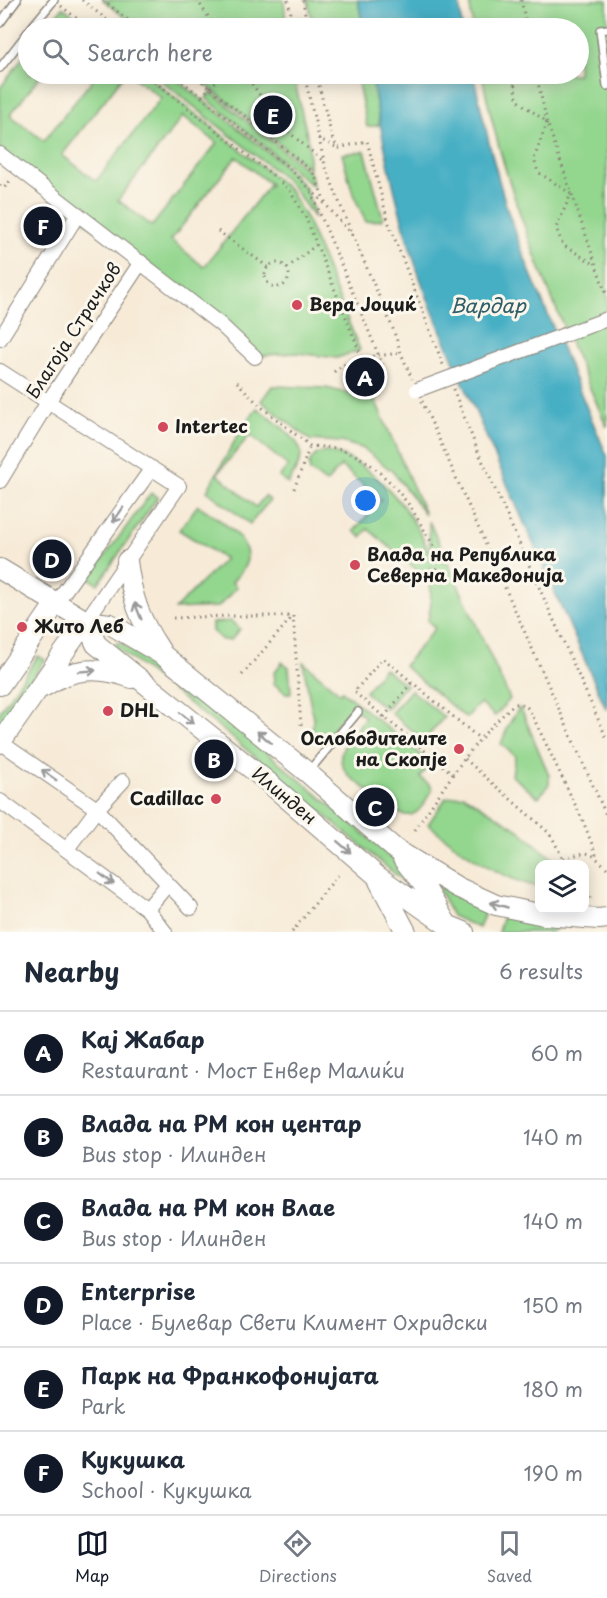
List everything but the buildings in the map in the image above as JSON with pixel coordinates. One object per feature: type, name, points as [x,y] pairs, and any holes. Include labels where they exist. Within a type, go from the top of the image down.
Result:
[{"type":"street","points":[[0,154],[141,262],[221,326],[255,357]]},
{"type":"street","points":[[0,339],[78,214]]},
{"type":"street","name":"Благоја Страчков","points":[[0,481],[48,402],[141,262]]},
{"type":"street","points":[[417,390],[607,319]]},
{"type":"street","points":[[0,371],[179,486],[66,651],[0,742],[97,809],[191,908]]},
{"type":"street","points":[[0,685],[152,468]]},
{"type":"street","points":[[127,561],[135,604],[146,629],[163,655]]},
{"type":"street","name":"Илинден","points":[[0,569],[86,621],[110,624],[163,655],[308,773],[395,849],[457,887],[496,905],[544,915],[599,914]]},
{"type":"street","name":"Илинден","points":[[86,621],[96,644],[141,682],[268,782],[377,876],[453,930]]},
{"type":"street","points":[[36,692],[61,676],[85,670],[111,671],[141,682]]},
{"type":"street","points":[[67,849],[97,809],[123,781]]},
{"type":"street","points":[[0,801],[147,909],[165,932]]},
{"type":"street","name":"Илинден","points":[[395,849],[423,884],[453,930]]},
{"type":"street","name":"Илинден","points":[[377,876],[406,932]]},
{"type":"street","points":[[147,909],[168,884]]},
{"type":"street","points":[[571,932],[599,914]]},
{"type":"lane","points":[[0,23],[17,0]]},
{"type":"lane","points":[[41,18],[56,2]]},
{"type":"lane","points":[[607,29],[600,30],[607,86]]},
{"type":"lane","points":[[0,67],[18,45]]},
{"type":"lane","points":[[308,773],[358,712]]},
{"type":"path","points":[[82,0],[104,18]]},
{"type":"path","points":[[103,0],[126,18]]},
{"type":"path","points":[[197,0],[209,18]]},
{"type":"path","points":[[288,0],[292,18]]},
{"type":"path","points":[[303,0],[306,18]]},
{"type":"path","points":[[521,0],[525,18]]},
{"type":"path","points":[[56,2],[76,18]]},
{"type":"path","points":[[158,84],[290,191],[306,218],[362,358]]},
{"type":"path","points":[[186,84],[289,168],[327,206],[354,238]]},
{"type":"path","points":[[206,84],[313,172],[327,206]]},
{"type":"path","points":[[201,96],[213,84]]},
{"type":"path","points":[[252,84],[276,118],[291,134],[324,161]]},
{"type":"path","points":[[306,84],[324,161],[401,353],[607,817]]},
{"type":"path","points":[[319,84],[333,141],[339,148]]},
{"type":"path","points":[[516,84],[514,87],[518,101],[547,122]]},
{"type":"path","points":[[538,84],[547,122],[607,297]]},
{"type":"path","points":[[547,122],[534,159],[536,166],[538,172],[571,194]]},
{"type":"path","points":[[318,138],[339,148],[367,141],[388,221],[448,377]]},
{"type":"path","points":[[309,188],[387,373]]},
{"type":"path","points":[[571,194],[556,228],[563,245],[596,265]]},
{"type":"path","points":[[218,231],[268,267]]},
{"type":"path","points":[[287,269],[316,245]]},
{"type":"path","points":[[276,263],[282,264],[289,275],[287,281],[276,287],[270,285],[265,275],[268,267],[276,263]]},
{"type":"path","points":[[334,372],[340,366],[362,358],[401,353]]},
{"type":"path","points":[[237,382],[259,405],[310,446],[337,448],[355,455],[369,463],[392,484],[410,506],[432,543],[438,566],[431,579]]},
{"type":"path","points":[[452,387],[477,449],[607,739]]},
{"type":"path","points":[[294,489],[310,446]]},
{"type":"path","points":[[173,618],[293,616]]},
{"type":"path","points":[[242,675],[293,616]]},
{"type":"path","points":[[293,616],[301,725]]},
{"type":"path","points":[[453,774],[354,692],[383,658],[480,739]]},
{"type":"path","points":[[384,717],[412,682]]},
{"type":"path","points":[[415,830],[480,739],[513,705],[522,704],[528,708],[583,821],[597,857],[607,868]]},
{"type":"path","points":[[465,759],[548,832],[562,859],[586,853],[597,857]]},
{"type":"path","points":[[292,932],[338,875]]},
{"type":"path","points":[[589,893],[599,914]]},
{"type":"green space","points":[[103,0],[284,0],[285,18],[126,18]]},
{"type":"green space","points":[[308,0],[358,0],[361,18],[311,18]]},
{"type":"green space","points":[[469,0],[607,0],[607,427],[552,298],[518,210],[504,165],[484,84],[589,84],[589,18],[472,18]]},
{"type":"green space","points":[[63,7],[77,18],[54,18]]},
{"type":"green space","points":[[18,64],[18,84],[34,84],[10,115],[44,141],[89,84],[117,84],[62,155],[96,181],[161,98],[142,84],[158,84],[290,191],[306,218],[360,350],[337,358],[298,353],[255,357],[0,154],[0,88]],"holes":[[[183,116],[217,143],[152,226],[118,200]],[[236,157],[270,184],[204,267],[171,240]]]},
{"type":"green space","points":[[166,84],[183,84],[279,161],[306,189],[314,218],[284,178]]},
{"type":"green space","points":[[205,84],[295,84],[309,144],[309,168]]},
{"type":"green space","points":[[358,84],[373,84],[380,125],[367,127]]},
{"type":"green space","points":[[211,92],[308,171],[311,174],[313,186],[206,98]]},
{"type":"green space","points":[[365,151],[383,218],[366,222],[353,194],[342,154]]},
{"type":"green space","points":[[272,386],[326,388],[375,400],[425,514],[393,472],[362,448],[341,442],[310,440],[261,401]]},
{"type":"green space","points":[[257,408],[290,435],[299,447],[301,457],[288,484],[279,477],[288,466],[250,435],[217,474],[256,507],[265,496],[270,500],[250,524],[207,491],[242,428]]},
{"type":"green space","points":[[326,452],[343,456],[359,465],[390,491],[415,524],[430,556],[429,521],[510,699],[495,716],[480,703],[466,718],[404,666],[435,628],[428,621],[431,603],[430,567],[424,576],[368,529],[361,537],[354,531],[381,500],[341,466],[326,483],[310,471],[309,465],[314,457]]},
{"type":"green space","points":[[151,493],[158,497],[98,584],[89,578]]},
{"type":"green space","points":[[198,505],[223,522],[239,537],[247,554],[246,563],[232,582],[237,587],[218,607],[175,609],[225,559],[179,530]]},
{"type":"green space","points":[[231,621],[240,629],[231,640],[222,640],[212,631],[212,623]]},
{"type":"green space","points":[[119,642],[225,717],[394,859],[420,895],[218,726],[116,647]]},
{"type":"green space","points":[[38,656],[45,660],[0,723],[0,711]]},
{"type":"green space","points":[[282,662],[289,667],[291,693],[286,693],[273,683],[274,673]]},
{"type":"green space","points":[[303,662],[431,763],[420,777],[431,786],[432,790],[419,810],[411,815],[399,813],[350,777],[344,768],[341,753],[365,717],[353,708],[325,738],[319,741],[314,739],[312,735],[313,718]]},
{"type":"green space","points":[[384,668],[406,685],[386,709],[365,692]]},
{"type":"green space","points":[[411,690],[444,717],[424,741],[391,713]]},
{"type":"green space","points":[[519,708],[549,775],[549,784],[538,797],[512,776],[515,756],[501,744]]},
{"type":"green space","points":[[464,795],[519,830],[554,860],[535,860],[535,886],[509,877],[480,862],[428,824],[446,798]]},
{"type":"green space","points":[[441,886],[486,910],[479,928],[452,916],[439,889]]},
{"type":"green space","points":[[503,916],[530,923],[561,927],[550,932],[498,932]]},
{"type":"water","points":[[358,0],[459,0],[461,18],[361,18]]},
{"type":"water","name":"Вардар","points":[[373,84],[475,84],[507,209],[528,267],[607,456],[607,711],[423,287],[411,251],[383,141]]},
{"type":"place","name":"Парк на Франкофонијата","points":[[273,115]]},
{"type":"place","name":"Кукушка","points":[[43,226]]},
{"type":"place","name":"Вера Јоциќ","points":[[297,305]]},
{"type":"place","name":"Кај Жабар","points":[[365,377]]},
{"type":"place","name":"Intertec","points":[[163,427]]},
{"type":"place","name":"Enterprise","points":[[52,559]]},
{"type":"place","name":"Влада на Република Северна Македонија","points":[[355,565]]},
{"type":"place","name":"Жито Леб","points":[[22,627]]},
{"type":"place","name":"DHL","points":[[108,711]]},
{"type":"place","name":"Ослободителите на Скопје","points":[[459,749]]},
{"type":"place","name":"Влада на РМ кон центар","points":[[214,759]]},
{"type":"place","name":"Cadillac","points":[[216,799]]},
{"type":"place","name":"Влада на РМ кон Влае","points":[[375,807]]}]
